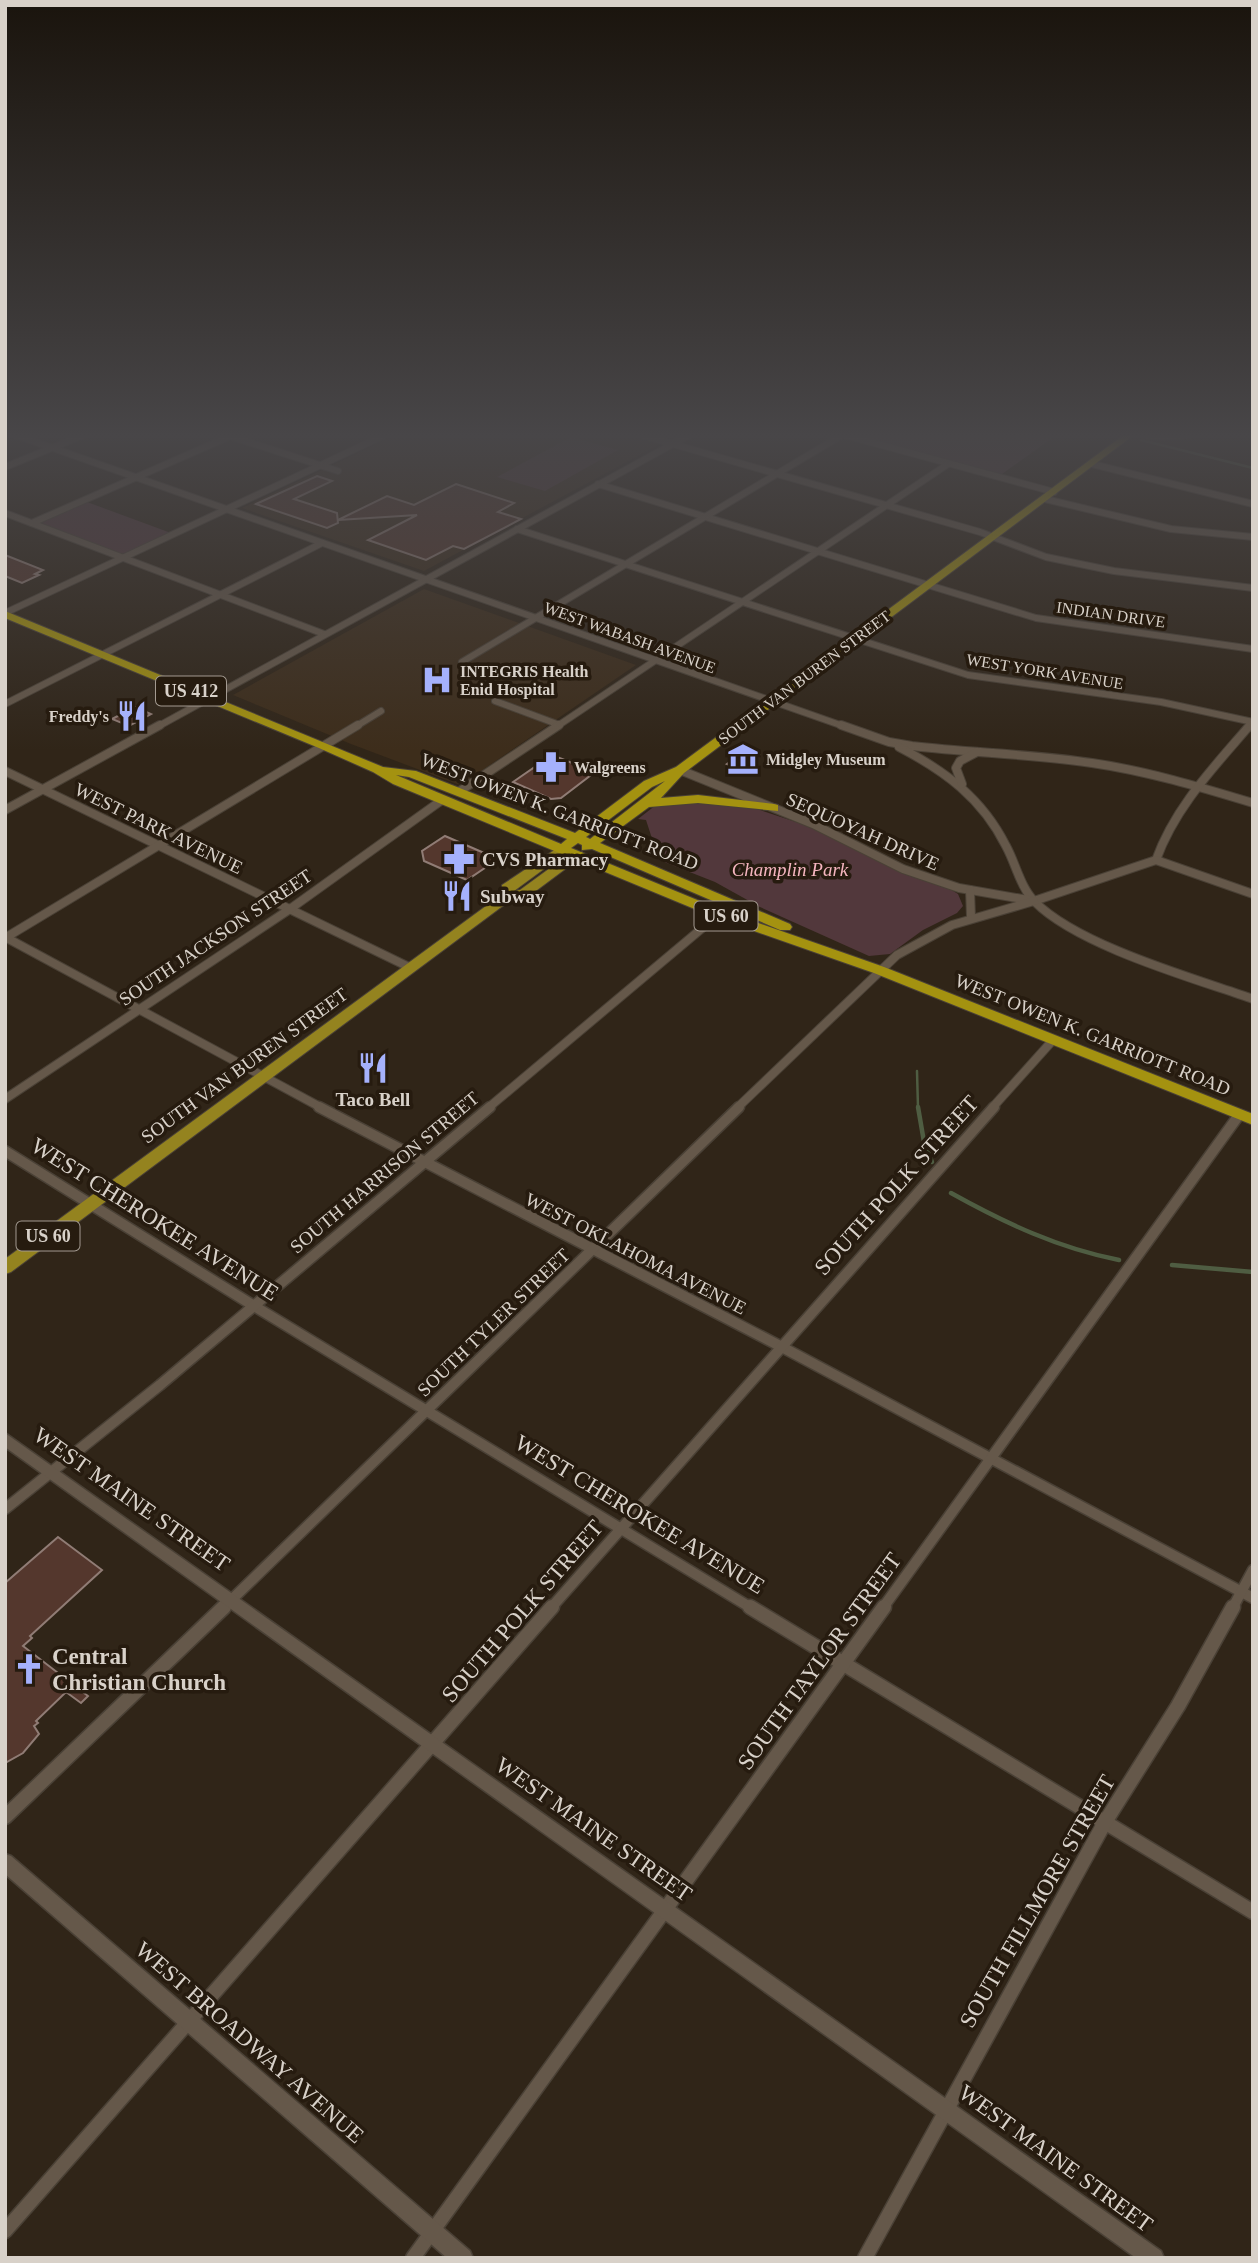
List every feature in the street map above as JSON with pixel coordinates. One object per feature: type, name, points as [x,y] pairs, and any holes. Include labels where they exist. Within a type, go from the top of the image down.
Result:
[{"type":"highway","name":"SOUTH VAN BUREN STREET","points":[[562,849],[648,784],[680,770],[990,540]]},
{"type":"highway","name":"WEST OWEN K. GARRIOTT ROAD","points":[[5,613],[323,745],[442,800],[719,914],[879,970],[1246,1118]]},
{"type":"highway","name":"WEST OWEN K. GARRIOTT ROAD","points":[[377,769],[412,774],[460,791],[722,898],[879,970]]},
{"type":"highway","name":"SOUTH VAN BUREN STREET","points":[[577,855],[664,790],[680,770]]},
{"type":"highway","points":[[646,803],[698,799],[774,808]]},
{"type":"main road","name":"SOUTH VAN BUREN STREET","points":[[508,896],[507,888],[562,849]]},
{"type":"main road","name":"SOUTH VAN BUREN STREET","points":[[5,1268],[508,896],[524,893],[577,855]]},
{"type":"street","points":[[75,540],[324,635]]},
{"type":"street","points":[[5,613],[162,540]]},
{"type":"street","name":"WEST WABASH AVENUE","points":[[312,540],[889,742],[1074,760],[1158,775],[1253,803]]},
{"type":"street","points":[[5,810],[498,540]]},
{"type":"street","name":"WEST YORK AVENUE","points":[[550,540],[968,675],[1161,702],[1253,722]]},
{"type":"street","points":[[462,662],[668,540]]},
{"type":"street","name":"INDIAN DRIVE","points":[[779,540],[1036,618],[1253,649]]},
{"type":"street","points":[[460,791],[833,540]]},
{"type":"street","points":[[995,540],[1094,568],[1253,588]]},
{"type":"street","points":[[5,704],[322,543]]},
{"type":"street","points":[[495,701],[557,724]]},
{"type":"street","points":[[6,937],[381,710]]},
{"type":"street","points":[[1253,722],[1198,786],[1161,842],[1156,860],[1253,894]]},
{"type":"street","points":[[889,742],[962,784],[984,807],[997,826],[1034,901],[1053,917],[1086,934],[1253,999]]},
{"type":"street","points":[[962,784],[956,768],[961,761],[977,752]]},
{"type":"street","name":"SEQUOYAH DRIVE","points":[[680,770],[813,824],[903,869],[930,880],[970,890],[1034,901],[1156,860]]},
{"type":"street","name":"WEST PARK AVENUE","points":[[5,771],[411,968]]},
{"type":"street","name":"SOUTH JACKSON STREET","points":[[5,1100],[290,909],[442,800]]},
{"type":"street","points":[[970,890],[971,917]]},
{"type":"street","name":"SOUTH TYLER STREET","points":[[5,1817],[429,1410],[879,970],[912,943],[938,929],[971,917],[1034,901]]},
{"type":"street","name":"SOUTH HARRISON STREET","points":[[5,1509],[160,1385],[719,914]]},
{"type":"street","name":"WEST OKLAHOMA AVENUE","points":[[6,937],[423,1163],[780,1346],[1247,1595]]},
{"type":"street","name":"SOUTH POLK STREET","points":[[5,2231],[780,1346],[1053,1040]]},
{"type":"street","name":"SOUTH TAYLOR STREET","points":[[413,2258],[990,1458],[1246,1118]]},
{"type":"street","name":"WEST CHEROKEE AVENUE","points":[[5,1151],[254,1306],[1253,1912]]},
{"type":"street","name":"WEST MAINE STREET","points":[[5,1439],[1154,2258]]},
{"type":"street","name":"SOUTH FILLMORE STREET","points":[[865,2258],[1105,1822],[1247,1595],[1253,1570]]},
{"type":"street","name":"WEST BROADWAY AVENUE","points":[[5,1863],[463,2258]]},
{"type":"shaded area","points":[[333,540],[482,540],[424,571]]},
{"type":"shaded area","name":"INTEGRIS Health Enid Hospital","points":[[424,589],[636,665],[465,782],[457,784],[233,695]]},
{"type":"green space","points":[[83,540],[157,540],[124,555]]},
{"type":"green space","name":"Champlin Park","points":[[706,802],[754,808],[811,827],[902,872],[950,889],[958,894],[963,906],[957,913],[923,930],[890,954],[869,956],[760,907],[715,882],[659,860],[646,820],[638,819],[656,805]]},
{"type":"building","points":[[368,540],[482,540],[464,549],[453,546],[426,560]]},
{"type":"building","points":[[5,555],[43,570],[35,574],[39,575],[22,583],[5,576]]},
{"type":"building","name":"Freddy's","points":[[135,707],[151,714],[129,726],[112,719]]},
{"type":"building","name":"Midgley Museum","points":[[747,750],[759,755],[739,769],[727,764]]},
{"type":"building","name":"Walgreens","points":[[552,755],[595,772],[561,798],[551,799],[513,782]]},
{"type":"building","name":"CVS Pharmacy","points":[[445,836],[498,859],[467,880],[424,861],[422,851]]},
{"type":"building","name":"Central Christian Church","points":[[58,1537],[102,1570],[30,1636],[32,1638],[23,1646],[88,1696],[81,1703],[66,1692],[36,1721],[38,1723],[34,1726],[39,1734],[23,1753],[5,1763],[5,1583]]},
{"type":"waterway","points":[[917,1071],[918,1108]]},
{"type":"waterway","points":[[918,1107],[924,1142],[932,1162]]},
{"type":"waterway","points":[[951,1193],[1032,1233],[1075,1249],[1119,1260]]},
{"type":"waterway","points":[[1172,1265],[1253,1272]]},
{"type":"place","name":"INTEGRIS Health Enid Hospital","points":[[437,680]]},
{"type":"place","name":"Freddy's","points":[[132,716]]},
{"type":"place","name":"Midgley Museum","points":[[743,759]]},
{"type":"place","name":"Walgreens","points":[[551,767]]},
{"type":"place","name":"CVS Pharmacy","points":[[459,859]]},
{"type":"place","name":"Subway","points":[[457,896]]},
{"type":"place","name":"Taco Bell","points":[[373,1068]]},
{"type":"place","name":"Central Christian Church","points":[[29,1669]]}]
